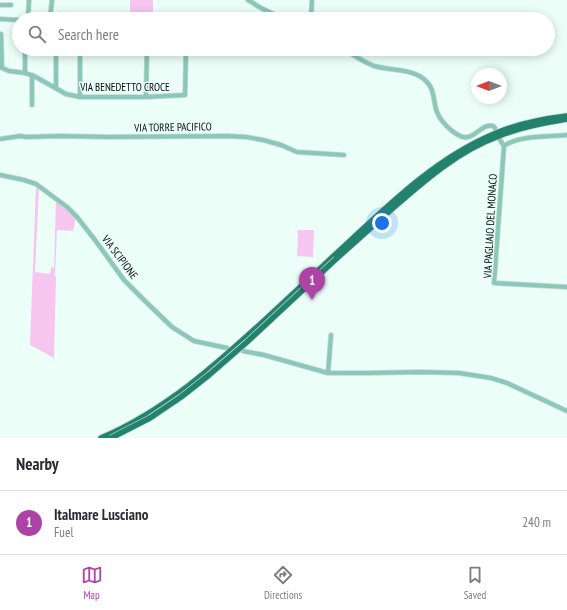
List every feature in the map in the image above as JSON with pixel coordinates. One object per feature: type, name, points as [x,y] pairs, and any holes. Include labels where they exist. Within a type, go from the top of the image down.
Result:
[{"type":"highway","points":[[111,438],[150,418],[204,380],[247,342],[387,207],[438,165],[468,146],[495,133],[549,118],[567,116]]},
{"type":"highway","points":[[101,438],[124,428],[143,417],[178,394],[204,374],[338,254],[438,170],[476,146],[497,136],[547,122],[567,119]]},
{"type":"street","points":[[29,12],[30,0]]},
{"type":"street","points":[[51,12],[52,0]]},
{"type":"street","points":[[248,0],[269,12]]},
{"type":"street","points":[[311,12],[312,0]]},
{"type":"street","points":[[0,5],[11,5]]},
{"type":"street","points":[[0,19],[12,20]]},
{"type":"street","points":[[1,67],[2,34]]},
{"type":"street","points":[[24,56],[24,73]]},
{"type":"street","points":[[56,56],[56,88]]},
{"type":"street","points":[[80,56],[80,97]]},
{"type":"street","points":[[146,97],[147,56]]},
{"type":"street","name":"VIA BENEDETTO CROCE","points":[[1,67],[9,71],[32,75],[66,94],[80,97],[146,97],[185,95],[186,56]]},
{"type":"street","points":[[354,56],[374,66],[414,74],[427,81],[431,87],[437,114],[447,126],[463,137],[468,137],[489,125],[495,128]]},
{"type":"street","points":[[32,75],[32,105]]},
{"type":"street","points":[[500,140],[504,146],[508,143],[526,138],[567,135]]},
{"type":"street","name":"VIA TORRE PACIFICO","points":[[0,140],[20,136],[227,136],[263,140],[281,145],[297,152],[344,155]]},
{"type":"street","name":"VIA PAGLIAIO DEL MONACO","points":[[504,146],[494,283],[567,288]]},
{"type":"street","name":"VIA SCIPIONE","points":[[0,175],[27,180],[36,184],[67,207],[95,240],[124,280],[172,327],[194,341],[227,348]]},
{"type":"street","points":[[328,373],[331,335]]},
{"type":"street","points":[[243,351],[264,355],[328,373],[412,372],[478,375],[507,383],[567,411]]},
{"type":"shaded area","points":[[130,0],[153,0],[153,12],[130,12]]},
{"type":"shaded area","points":[[36,186],[39,188],[35,272],[50,274],[51,267],[54,268],[56,200],[76,217],[73,231],[57,230],[54,276],[56,276],[54,358],[30,345]]},
{"type":"shaded area","points":[[297,230],[314,230],[313,257],[297,256]]},
{"type":"place","name":"Italmare Lusciano","points":[[312,300]]}]
